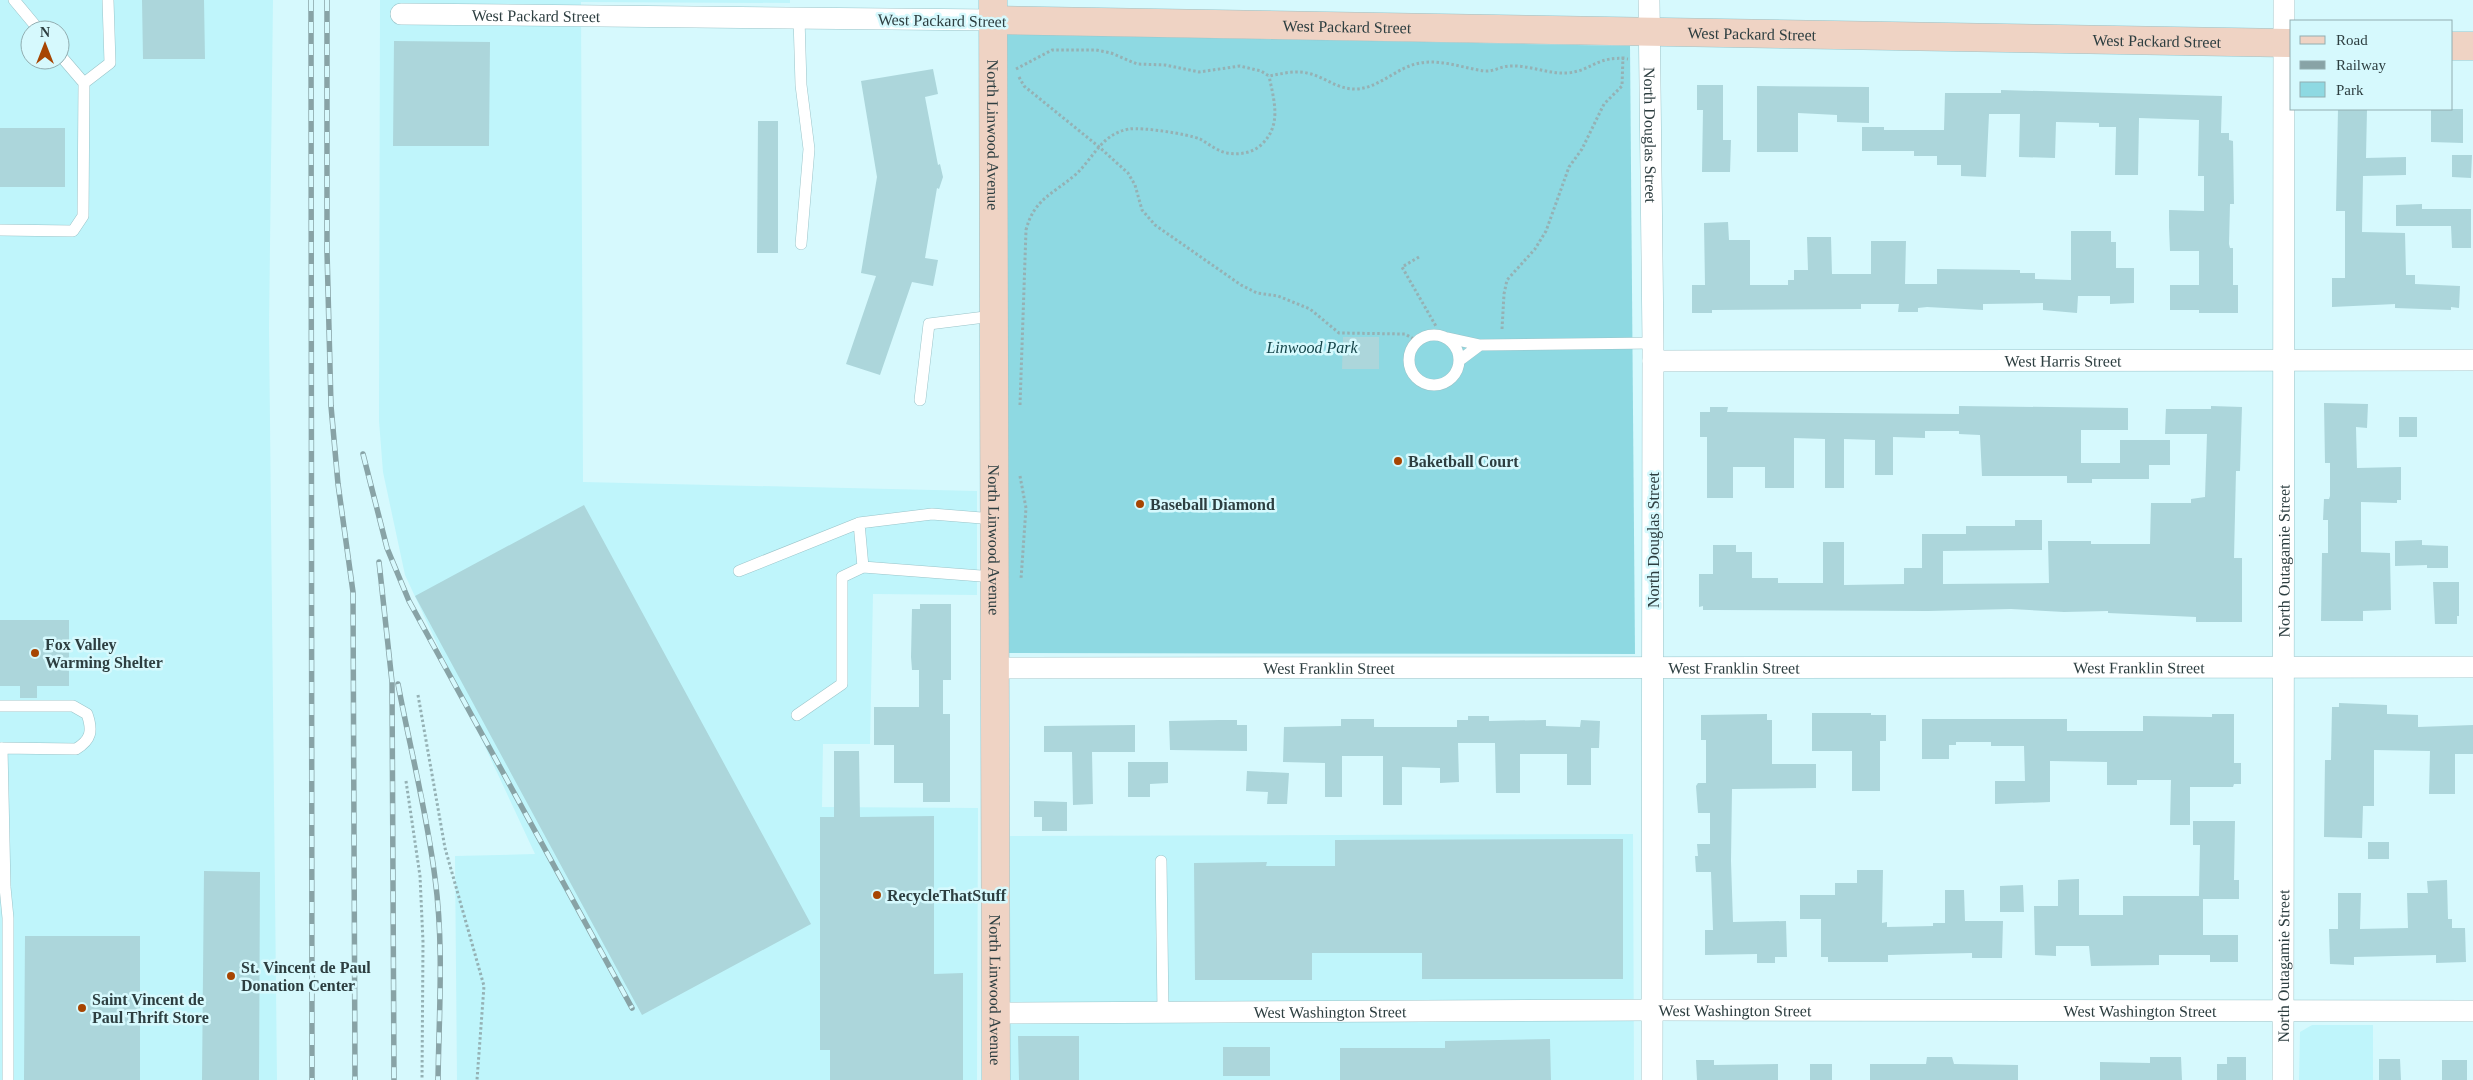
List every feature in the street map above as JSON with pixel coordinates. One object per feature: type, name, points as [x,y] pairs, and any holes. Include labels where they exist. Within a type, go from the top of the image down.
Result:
[{"type":"street","name":"North Douglas Street","points":[[1649,0],[1653,352],[1652,1080]]},
{"type":"street","name":"North Outagamie Street","points":[[2284,0],[2288,43],[2283,360],[2284,1080]]},
{"type":"street","name":"West Packard Street","points":[[401,14],[799,18],[993,10],[1649,34],[2288,43]]},
{"type":"street","name":"North Linwood Avenue","points":[[993,10],[996,1080]]},
{"type":"street","points":[[2453,46],[2473,46]]},
{"type":"street","name":"West Harris Street","points":[[1653,352],[2283,360],[2473,360]]},
{"type":"street","name":"West Franklin Street","points":[[994,668],[2473,667]]},
{"type":"street","name":"West Washington Street","points":[[996,1013],[1652,1010],[2284,1012],[2473,1010]]},
{"type":"lane","points":[[14,0],[31,20]]},
{"type":"lane","points":[[84,83],[110,63],[108,0]]},
{"type":"lane","points":[[799,18],[801,85],[809,150],[801,244]]},
{"type":"lane","points":[[0,230],[73,231],[83,216],[84,83],[70,66]]},
{"type":"lane","points":[[920,400],[928,324],[993,316]]},
{"type":"lane","points":[[1444,337],[1459,351],[1460,360],[1455,375],[1441,385],[1424,383],[1412,372],[1409,356],[1417,341],[1424,337],[1444,337],[1480,345],[1653,352]]},
{"type":"lane","points":[[1460,360],[1480,345]]},
{"type":"lane","points":[[739,571],[859,523],[932,514],[994,520]]},
{"type":"lane","points":[[859,523],[863,567]]},
{"type":"lane","points":[[797,715],[842,684],[842,577],[863,567],[994,577]]},
{"type":"lane","points":[[0,706],[73,706],[87,714],[90,730],[90,737],[76,749],[1,748],[5,887],[8,918],[8,1080]]},
{"type":"lane","points":[[1161,861],[1163,1012]]},
{"type":"path","points":[[1502,345],[1504,294],[1508,280],[1535,249],[1546,231],[1569,168],[1582,150],[1604,104],[1622,86],[1624,49]]},
{"type":"path","points":[[1016,69],[1052,50],[1096,50],[1111,53],[1137,64],[1171,66],[1199,72],[1240,66],[1261,71],[1269,76],[1295,72],[1309,73],[1340,87],[1356,89],[1372,86],[1407,67],[1421,63],[1443,63],[1487,71],[1508,66],[1530,66],[1564,73],[1578,71],[1605,58],[1632,59]]},
{"type":"path","points":[[1016,63],[1016,69],[1024,86],[1128,173],[1135,185],[1142,210],[1154,225],[1240,285],[1257,293],[1278,296],[1310,309],[1339,332],[1405,334],[1417,341]]},
{"type":"path","points":[[1020,412],[1026,230],[1035,206],[1075,175],[1098,146],[1117,133],[1129,129],[1145,129],[1198,138],[1230,153],[1251,152],[1268,139],[1273,131],[1275,101],[1269,76]]},
{"type":"path","points":[[1420,257],[1402,267],[1444,337]]},
{"type":"path","points":[[1019,471],[1026,508],[1020,585]]},
{"type":"path","points":[[418,695],[444,848],[484,986],[477,1080]]},
{"type":"path","points":[[406,781],[420,876],[423,942],[422,1080]]},
{"type":"shaded area","points":[[0,0],[273,0],[269,328],[277,1080],[0,1080]]},
{"type":"shaded area","points":[[380,0],[790,0],[790,3],[581,2],[583,482],[977,491],[977,595],[873,594],[870,744],[823,744],[822,807],[978,808],[977,1080],[457,1080],[455,856],[535,854],[405,575],[383,472],[379,421]]},
{"type":"shaded area","points":[[1633,834],[1634,1080],[1010,1080],[1010,836]]},
{"type":"shaded area","points":[[2312,1025],[2373,1025],[2373,1080],[2299,1080],[2300,1032]]},
{"type":"green space","name":"Linwood Park","points":[[1005,34],[1630,46],[1635,654],[1004,653]]},
{"type":"building","points":[[142,0],[204,0],[205,59],[143,59]]},
{"type":"building","points":[[394,41],[490,42],[489,146],[393,146]]},
{"type":"building","points":[[933,69],[938,94],[925,97],[938,165],[940,164],[943,177],[939,189],[937,188],[925,258],[938,260],[933,286],[912,282],[880,375],[846,364],[876,276],[861,273],[877,177],[861,81]]},
{"type":"building","points":[[1697,85],[1723,85],[1723,140],[1731,140],[1730,172],[1702,172],[1703,110],[1697,110]]},
{"type":"building","points":[[1757,86],[1869,87],[1869,123],[1837,122],[1837,115],[1798,113],[1798,152],[1757,152]]},
{"type":"building","points":[[2001,90],[2222,96],[2221,133],[2229,133],[2229,140],[2233,141],[2234,204],[2230,204],[2229,244],[2230,248],[2233,248],[2233,285],[2238,285],[2238,313],[2199,313],[2199,310],[2170,310],[2170,285],[2199,285],[2199,251],[2170,251],[2169,210],[2204,211],[2204,176],[2198,176],[2199,120],[2139,118],[2138,175],[2115,175],[2116,127],[2099,127],[2099,123],[2056,122],[2055,158],[2019,157],[2020,114],[1989,114],[1986,177],[1961,176],[1961,165],[1937,165],[1937,156],[1914,156],[1914,151],[1862,151],[1862,127],[1884,127],[1884,130],[1944,130],[1945,93],[2001,93]]},
{"type":"building","points":[[2463,109],[2463,143],[2431,142],[2431,110]]},
{"type":"building","points":[[2338,110],[2367,110],[2366,158],[2406,157],[2406,175],[2363,176],[2362,232],[2405,233],[2406,275],[2415,275],[2415,284],[2460,286],[2459,308],[2451,307],[2451,310],[2395,308],[2395,304],[2332,307],[2332,278],[2345,278],[2345,211],[2336,211]]},
{"type":"building","points":[[758,121],[778,121],[778,253],[757,253]]},
{"type":"building","points":[[0,128],[65,128],[65,187],[0,187]]},
{"type":"building","points":[[2452,155],[2472,155],[2471,178],[2452,177]]},
{"type":"building","points":[[2422,204],[2422,209],[2471,209],[2471,248],[2452,248],[2451,226],[2396,226],[2396,205]]},
{"type":"building","points":[[1728,222],[1729,240],[1750,240],[1750,285],[1788,285],[1788,280],[1794,280],[1794,270],[1808,270],[1807,237],[1831,237],[1832,274],[1871,274],[1871,241],[1906,241],[1905,284],[1937,284],[1937,269],[2020,270],[2020,273],[2035,273],[2035,279],[2071,280],[2071,231],[2111,231],[2111,242],[2116,242],[2116,268],[2134,268],[2134,303],[2110,304],[2110,296],[2078,296],[2077,313],[2043,310],[2043,303],[1983,304],[1983,310],[1927,307],[1918,308],[1918,312],[1898,312],[1899,304],[1861,304],[1861,309],[1712,310],[1712,313],[1692,313],[1692,285],[1705,285],[1704,223]]},
{"type":"building","points":[[1343,337],[1379,337],[1379,369],[1342,369]]},
{"type":"building","points":[[2324,403],[2368,404],[2367,428],[2356,427],[2357,468],[2401,467],[2401,500],[2397,500],[2397,503],[2361,502],[2361,552],[2390,553],[2391,610],[2363,611],[2363,621],[2321,621],[2322,553],[2328,553],[2328,520],[2323,520],[2324,499],[2329,499],[2330,496],[2330,463],[2325,463]]},
{"type":"building","points":[[1959,406],[2128,408],[2128,430],[2081,430],[2081,463],[2120,463],[2120,440],[2170,440],[2170,465],[2149,465],[2149,479],[2092,479],[2092,483],[2067,483],[2067,476],[1982,476],[1980,435],[1959,434],[1959,431],[1925,431],[1925,438],[1893,437],[1893,475],[1875,475],[1875,440],[1844,439],[1844,488],[1825,488],[1825,439],[1794,438],[1794,488],[1765,488],[1765,467],[1733,467],[1733,498],[1707,498],[1707,437],[1700,437],[1700,412],[1710,412],[1710,407],[1728,407],[1727,412],[1959,414]]},
{"type":"building","points":[[2211,406],[2242,407],[2240,471],[2236,471],[2234,558],[2242,558],[2242,622],[2196,622],[2196,617],[2108,613],[2108,611],[2064,612],[2011,609],[1928,611],[1703,610],[1703,606],[1699,607],[1699,574],[1713,574],[1713,545],[1736,545],[1736,552],[1752,552],[1752,578],[1778,578],[1778,583],[1823,583],[1823,542],[1844,542],[1844,585],[1904,584],[1904,568],[1922,568],[1922,534],[1966,534],[1966,526],[2015,526],[2015,520],[2042,520],[2042,550],[1943,551],[1943,584],[2049,583],[2048,541],[2091,541],[2091,544],[2150,544],[2151,503],[2191,503],[2191,499],[2205,497],[2207,434],[2165,434],[2166,409],[2211,409]]},
{"type":"building","points":[[2399,417],[2417,417],[2417,437],[2399,437]]},
{"type":"building","points":[[584,505],[811,924],[642,1015],[415,596]]},
{"type":"building","points":[[2422,540],[2422,545],[2448,546],[2448,568],[2427,568],[2427,565],[2395,566],[2395,541]]},
{"type":"building","points":[[2433,582],[2459,582],[2459,616],[2457,616],[2457,624],[2435,624]]},
{"type":"building","points":[[920,604],[951,604],[951,680],[943,680],[943,714],[950,714],[950,802],[923,802],[923,783],[894,783],[894,745],[874,745],[874,707],[919,707],[919,670],[912,670],[911,657],[912,609],[920,609]]},
{"type":"building","name":"Fox Valley Warming Shelter","points":[[0,620],[69,620],[69,686],[37,686],[37,698],[20,698],[20,686],[0,686]]},
{"type":"building","points":[[2339,703],[2387,705],[2387,714],[2418,715],[2418,727],[2473,725],[2473,754],[2455,754],[2455,794],[2429,794],[2430,751],[2374,750],[2374,806],[2363,806],[2362,838],[2324,837],[2325,760],[2331,760],[2332,707],[2339,707]]},
{"type":"building","points":[[1812,713],[1871,713],[1871,715],[1886,715],[1886,741],[1880,741],[1880,791],[1852,791],[1852,751],[1812,751]]},
{"type":"building","points":[[1767,714],[1767,720],[1772,720],[1772,764],[1816,764],[1816,788],[1732,789],[1731,861],[1733,922],[1786,921],[1787,957],[1775,957],[1775,963],[1757,963],[1757,954],[1705,955],[1705,930],[1713,930],[1711,872],[1696,872],[1695,856],[1698,856],[1697,844],[1710,844],[1710,813],[1698,813],[1696,786],[1698,783],[1706,783],[1706,740],[1701,740],[1701,715]]},
{"type":"building","points":[[2212,714],[2234,714],[2234,763],[2241,763],[2241,784],[2234,784],[2233,787],[2190,787],[2190,825],[2170,825],[2171,780],[2137,780],[2137,785],[2107,785],[2107,762],[2050,761],[2050,802],[1995,804],[1995,781],[2025,781],[2024,746],[1991,746],[1991,742],[1956,742],[1956,745],[1949,745],[1949,759],[1922,759],[1922,719],[2067,719],[2067,731],[2143,731],[2143,716],[2212,717]]},
{"type":"building","points":[[1468,716],[1489,716],[1489,721],[1546,720],[1546,726],[1580,727],[1581,720],[1600,721],[1599,748],[1591,748],[1591,785],[1567,785],[1567,754],[1520,754],[1520,793],[1496,793],[1495,743],[1458,743],[1459,782],[1440,783],[1440,768],[1402,767],[1402,805],[1383,805],[1383,756],[1342,756],[1342,797],[1325,797],[1325,763],[1283,762],[1284,727],[1341,726],[1341,719],[1374,719],[1374,727],[1457,727],[1457,720],[1468,720]]},
{"type":"building","points":[[1237,720],[1237,725],[1247,725],[1247,751],[1170,750],[1169,721]]},
{"type":"building","points":[[1135,725],[1135,752],[1092,752],[1093,804],[1073,805],[1072,752],[1044,752],[1044,726]]},
{"type":"building","name":"RecycleThatStuff","points":[[834,751],[859,751],[860,817],[934,816],[934,974],[963,973],[963,1080],[830,1080],[830,1050],[820,1050],[820,817],[834,817]]},
{"type":"building","points":[[1128,762],[1168,762],[1168,783],[1150,784],[1150,797],[1128,797]]},
{"type":"building","points":[[1247,771],[1289,773],[1287,804],[1267,804],[1268,792],[1246,791]]},
{"type":"building","points":[[1034,801],[1067,802],[1067,831],[1042,831],[1042,817],[1034,817]]},
{"type":"building","points":[[2193,821],[2235,821],[2234,880],[2239,880],[2239,899],[2203,899],[2203,935],[2238,935],[2238,962],[2210,962],[2210,955],[2159,955],[2159,965],[2091,966],[2089,946],[2056,946],[2056,956],[2035,955],[2034,906],[2058,906],[2058,880],[2079,879],[2079,915],[2123,915],[2123,896],[2199,896],[2200,845],[2193,845]]},
{"type":"building","points":[[1623,839],[1623,979],[1422,979],[1422,953],[1312,953],[1312,980],[1195,980],[1194,863],[1267,862],[1266,866],[1335,866],[1335,840]]},
{"type":"building","points":[[2368,842],[2389,842],[2389,859],[2368,859]]},
{"type":"building","points":[[1857,870],[1883,870],[1882,923],[1887,922],[1887,927],[1933,926],[1933,923],[1945,923],[1945,890],[1964,890],[1965,921],[2003,921],[2002,958],[1972,958],[1972,953],[1927,954],[1888,955],[1888,962],[1828,962],[1828,957],[1821,957],[1821,919],[1800,919],[1800,895],[1835,895],[1835,883],[1857,883]]},
{"type":"building","name":"St. Vincent de Paul Donation Center","points":[[204,871],[260,872],[259,1080],[202,1080]]},
{"type":"building","points":[[2447,880],[2448,919],[2452,919],[2452,928],[2465,928],[2466,962],[2436,963],[2436,955],[2354,957],[2354,965],[2330,964],[2329,929],[2338,929],[2338,893],[2361,893],[2360,929],[2408,928],[2407,893],[2428,893],[2427,881]]},
{"type":"building","points":[[2023,885],[2024,912],[2000,912],[2000,886]]},
{"type":"building","name":"Saint Vincent de Paul Thrift Store","points":[[25,936],[140,936],[140,1080],[24,1080]]},
{"type":"building","points":[[1018,1036],[1079,1036],[1079,1080],[1019,1080]]},
{"type":"building","points":[[1550,1039],[1551,1080],[1340,1080],[1340,1048],[1445,1048],[1445,1041]]},
{"type":"building","points":[[1223,1047],[1270,1047],[1270,1076],[1223,1076]]},
{"type":"building","points":[[1927,1057],[1952,1057],[1954,1064],[2018,1065],[2018,1080],[1870,1080],[1870,1064],[1926,1064]]},
{"type":"building","points":[[2150,1057],[2181,1057],[2182,1080],[2100,1080],[2100,1062],[2150,1063]]},
{"type":"building","points":[[2227,1057],[2246,1057],[2246,1080],[2217,1080],[2217,1064],[2227,1064]]},
{"type":"building","points":[[2379,1059],[2400,1059],[2401,1080],[2379,1080]]},
{"type":"building","points":[[1696,1060],[1714,1060],[1714,1065],[1778,1064],[1778,1080],[1697,1080]]},
{"type":"building","points":[[2442,1060],[2467,1060],[2467,1080],[2442,1080]]},
{"type":"building","points":[[1810,1064],[1832,1064],[1832,1080],[1810,1080]]},
{"type":"railway","points":[[311,0],[312,1080]]},
{"type":"railway","points":[[327,0],[327,251],[331,406],[338,484],[353,592],[355,1080]]},
{"type":"railway","points":[[363,454],[387,548],[409,601],[632,1008]]},
{"type":"railway","points":[[379,562],[392,682],[394,1080]]},
{"type":"railway","points":[[398,684],[428,829],[438,903],[440,979],[438,1080]]},
{"type":"place","name":"Baketball Court","points":[[1398,461]]},
{"type":"place","name":"Baseball Diamond","points":[[1140,504]]},
{"type":"place","name":"Fox Valley Warming Shelter","points":[[35,653]]},
{"type":"place","name":"RecycleThatStuff","points":[[877,895]]},
{"type":"place","name":"St. Vincent de Paul Donation Center","points":[[231,976]]},
{"type":"place","name":"Saint Vincent de Paul Thrift Store","points":[[82,1008]]}]
